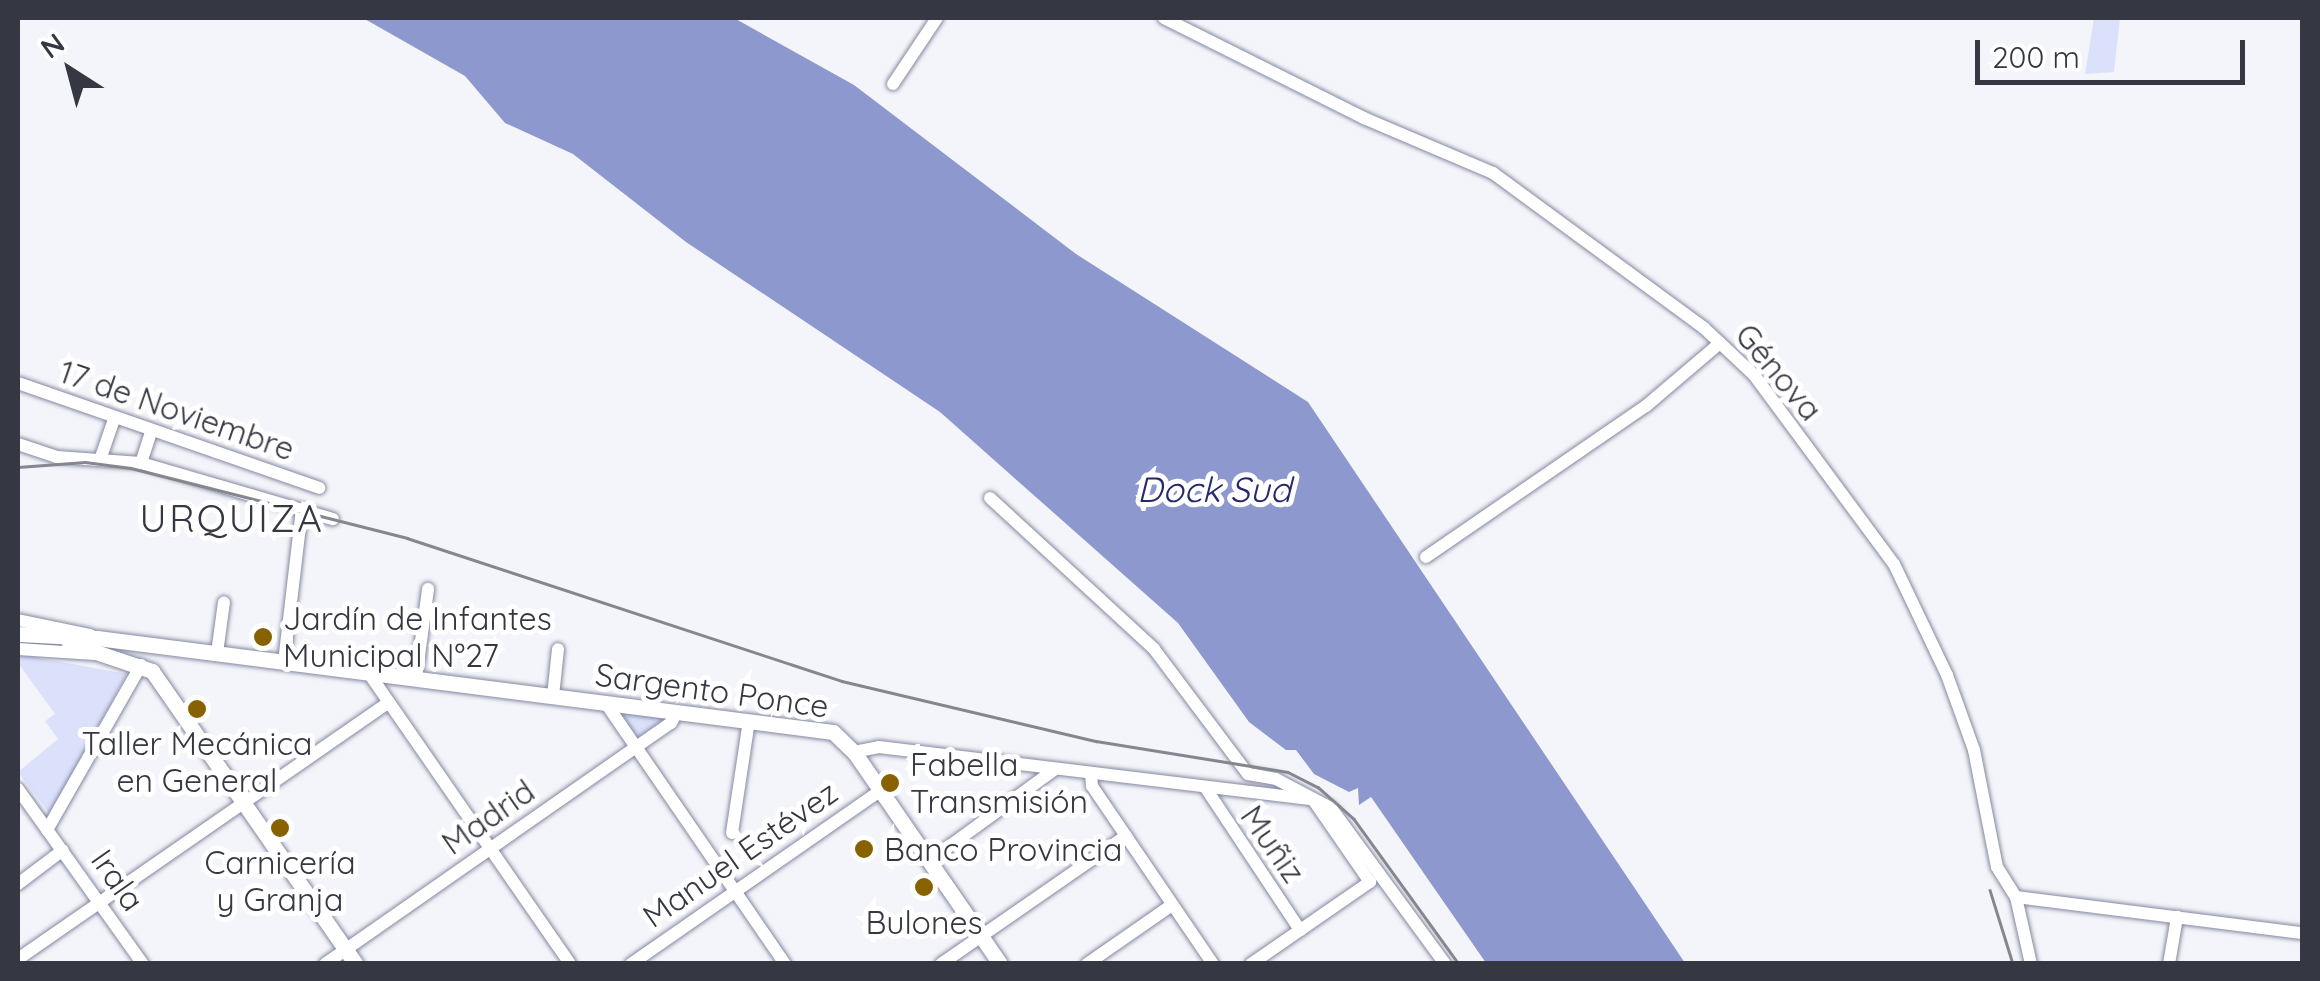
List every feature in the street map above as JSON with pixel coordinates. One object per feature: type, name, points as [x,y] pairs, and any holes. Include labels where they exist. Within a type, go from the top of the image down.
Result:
[{"type":"main road","points":[[18,634],[56,639],[146,668],[356,964]]},
{"type":"main road","name":"Sargento Ponce","points":[[56,639],[97,638],[826,730],[854,752]]},
{"type":"main road","points":[[146,668],[160,646]]},
{"type":"main road","points":[[854,752],[1000,964]]},
{"type":"street","points":[[893,84],[937,18]]},
{"type":"street","name":"Génova","points":[[1164,18],[1364,118],[1493,173],[1720,343],[1769,393],[1898,571],[1960,706],[1997,867],[2016,897],[2031,964]]},
{"type":"street","points":[[1426,557],[1633,416],[1720,343]]},
{"type":"street","name":"17 de Noviembre","points":[[18,383],[114,420],[319,488]]},
{"type":"street","points":[[101,457],[114,420]]},
{"type":"street","points":[[141,463],[151,432]]},
{"type":"street","points":[[18,444],[141,463],[334,519]]},
{"type":"street","points":[[990,498],[1154,649],[1248,774],[1276,779],[1330,808],[1360,841],[1445,964]]},
{"type":"street","points":[[284,662],[302,509]]},
{"type":"street","points":[[416,678],[428,588]]},
{"type":"street","points":[[216,653],[224,602]]},
{"type":"street","points":[[18,620],[97,638]]},
{"type":"street","points":[[18,649],[104,654]]},
{"type":"street","points":[[553,696],[558,649]]},
{"type":"street","points":[[47,830],[146,668]]},
{"type":"street","points":[[368,672],[570,964]]},
{"type":"street","points":[[605,702],[785,964]]},
{"type":"street","points":[[18,959],[388,703]]},
{"type":"street","name":"Madrid","points":[[325,964],[634,749],[677,711]]},
{"type":"street","points":[[732,833],[749,721]]},
{"type":"street","name":"Sargento Ponce","points":[[854,752],[879,747],[1312,799]]},
{"type":"street","points":[[929,862],[1055,768]]},
{"type":"street","points":[[1091,773],[1092,786],[1213,964]]},
{"type":"street","name":"Muñiz","points":[[1205,786],[1300,930]]},
{"type":"street","name":"Irala","points":[[18,789],[23,810],[63,850],[144,964]]},
{"type":"street","name":"Manuel Estévez","points":[[632,964],[881,790]]},
{"type":"street","points":[[1251,964],[1371,879],[1312,799]]},
{"type":"street","points":[[941,964],[1126,836]]},
{"type":"street","points":[[18,884],[63,850]]},
{"type":"street","points":[[2016,897],[2302,934]]},
{"type":"street","points":[[1088,964],[1172,905]]},
{"type":"street","points":[[2169,964],[2178,917]]},
{"type":"shaded area","points":[[2094,18],[2120,18],[2114,72],[2085,74]]},
{"type":"shaded area","points":[[18,654],[127,674],[50,814],[18,772],[58,739],[45,721],[55,714],[18,663]]},
{"type":"shaded area","points":[[606,709],[677,711],[634,749]]},
{"type":"water","name":"Dock Sud","points":[[363,18],[734,18],[854,85],[1076,254],[1308,402],[1685,963],[1486,963],[1371,797],[1359,805],[1358,788],[1349,792],[1314,774],[1296,750],[1286,750],[1249,722],[1178,623],[940,412],[686,242],[573,154],[505,123],[465,76]]},
{"type":"railway","points":[[18,467],[85,462],[131,468],[407,538],[842,681],[1096,741],[1288,772],[1318,787],[1354,819],[1459,964]]},
{"type":"railway","points":[[1990,890],[2013,964]]},
{"type":"place","name":"Jardín de Infantes Municipal N°27","points":[[263,637]]},
{"type":"place","name":"Taller Mecánica en General","points":[[197,709]]},
{"type":"place","name":"Fabella Transmisión","points":[[890,783]]},
{"type":"place","name":"Carnicería y Granja","points":[[280,828]]},
{"type":"place","name":"Banco Provincia","points":[[864,849]]},
{"type":"place","name":"Bulones","points":[[924,887]]},
{"type":"district","name":"URQUIZA","points":[[232,519]]}]
